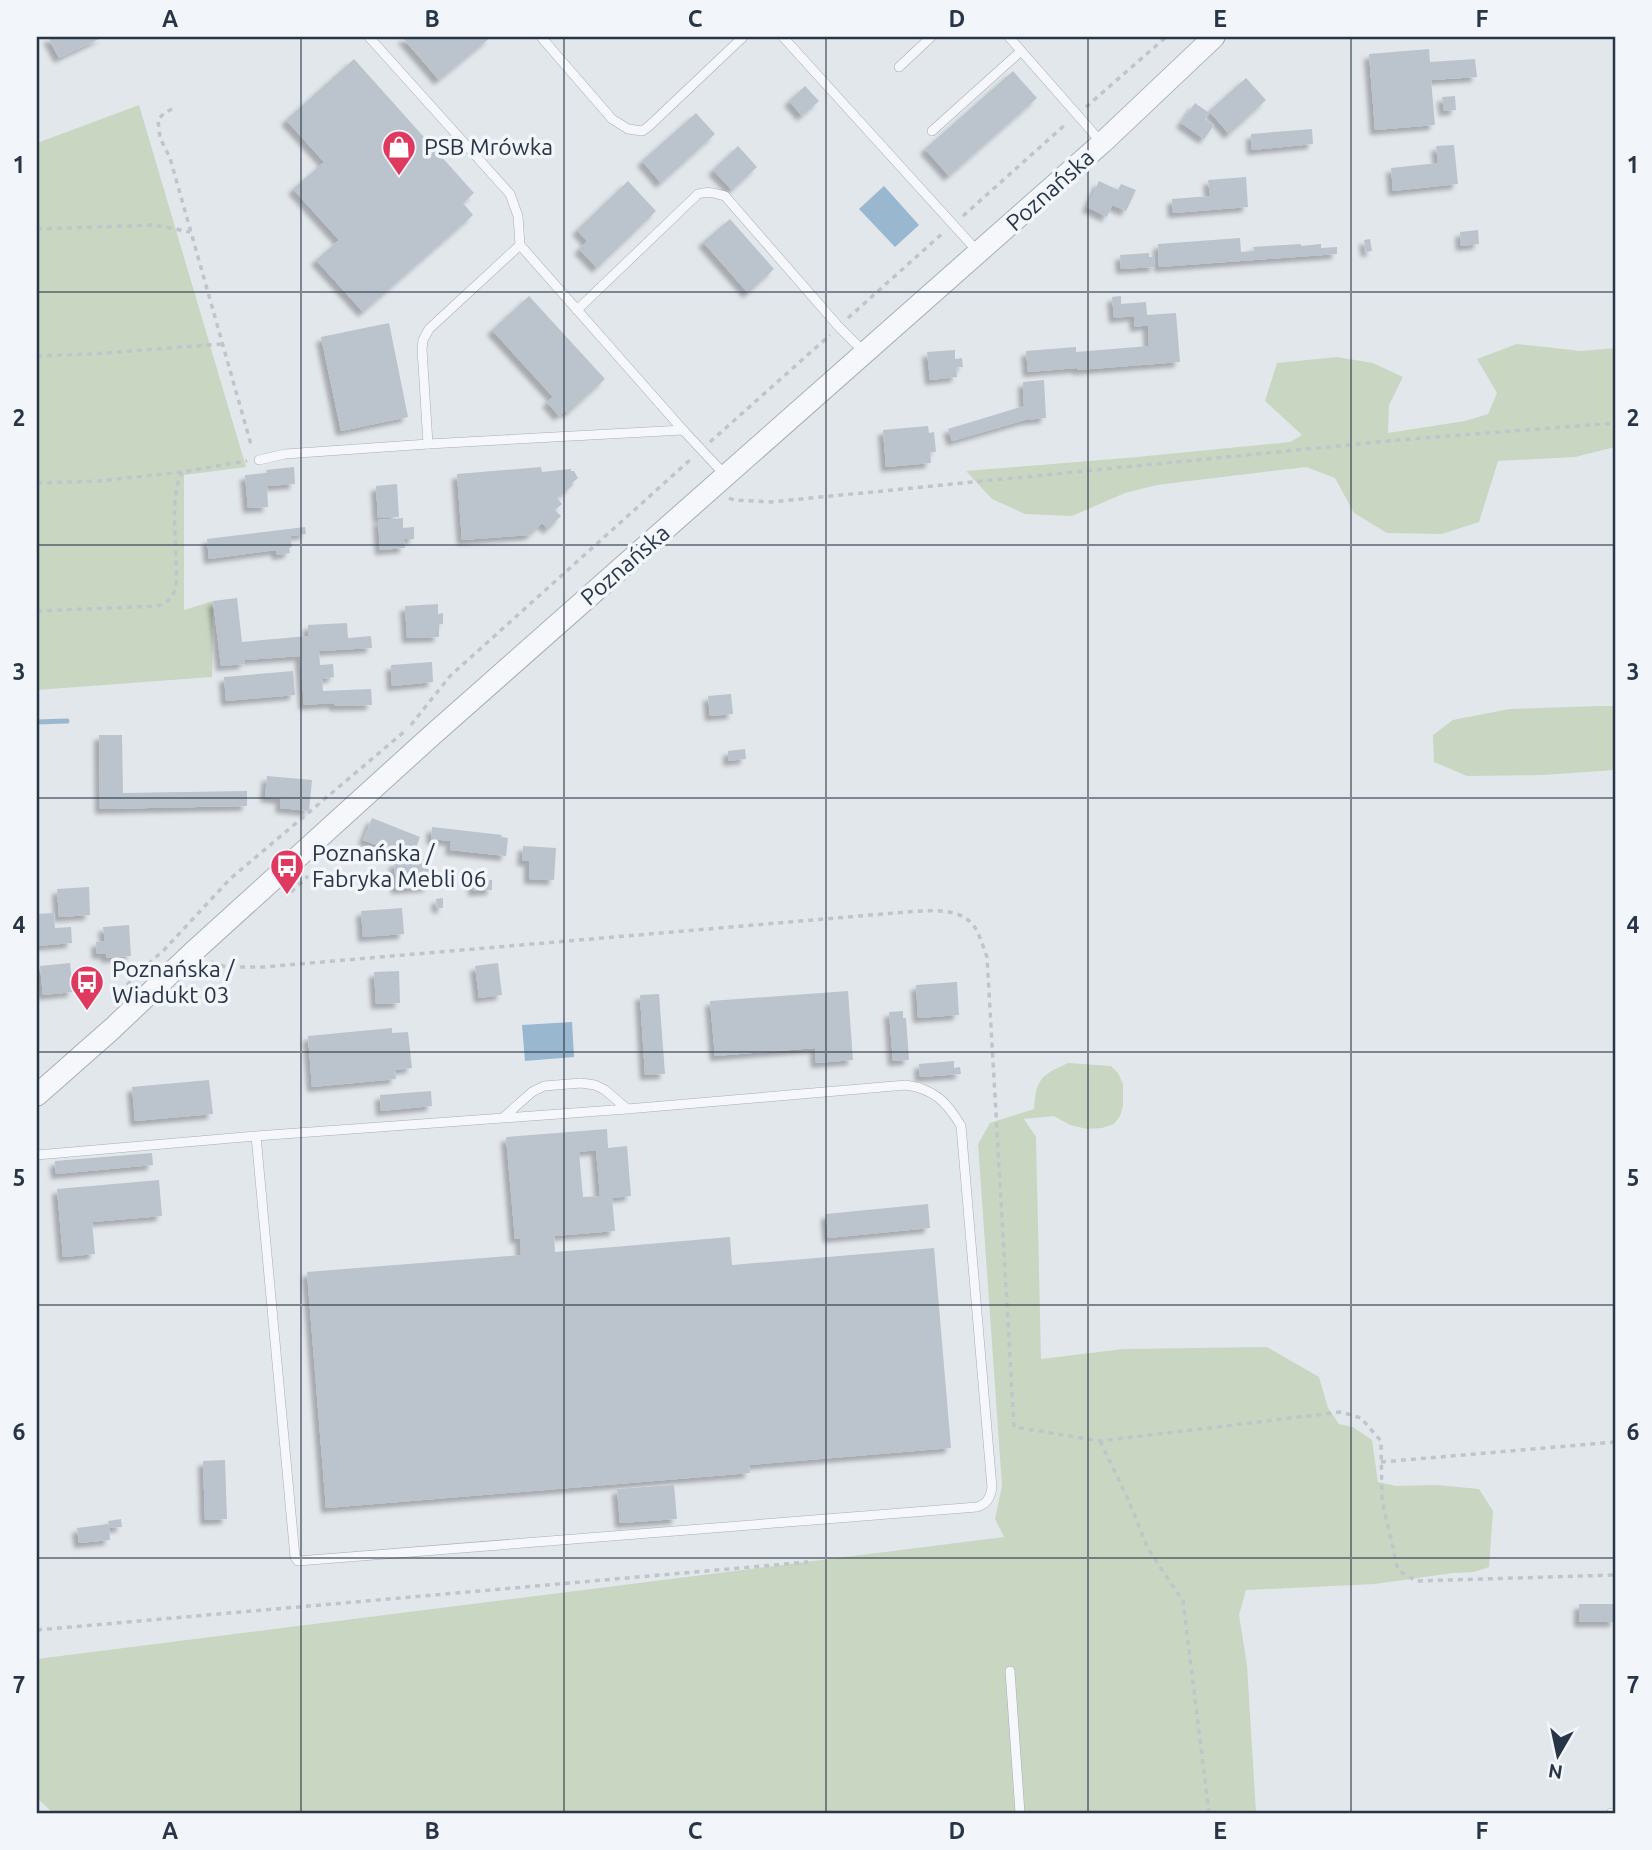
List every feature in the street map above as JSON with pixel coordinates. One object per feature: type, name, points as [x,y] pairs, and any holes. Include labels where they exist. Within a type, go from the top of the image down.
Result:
[{"type":"street","name":"Poznańska","points":[[37,1095],[430,737],[1102,143],[1214,37]]},
{"type":"lane","points":[[369,37],[510,194],[518,216],[520,245],[701,450],[719,482]]},
{"type":"lane","points":[[541,37],[612,119],[628,129],[642,131],[743,37]]},
{"type":"lane","points":[[783,37],[979,253]]},
{"type":"lane","points":[[899,67],[931,37]]},
{"type":"lane","points":[[1009,37],[1102,143]]},
{"type":"lane","points":[[932,131],[1021,51]]},
{"type":"lane","points":[[577,310],[698,194],[715,193],[725,196],[865,354]]},
{"type":"lane","points":[[428,444],[423,340],[429,329],[520,245]]},
{"type":"lane","points":[[259,460],[285,454],[683,430]]},
{"type":"lane","points":[[503,1118],[544,1086],[581,1083],[605,1090],[627,1109]]},
{"type":"lane","points":[[37,1155],[256,1136],[627,1109],[906,1085],[922,1087],[951,1110],[961,1126],[992,1488],[990,1498],[977,1507],[298,1561],[295,1557],[256,1136]]},
{"type":"lane","points":[[1010,1671],[1020,1813]]},
{"type":"path","points":[[124,989],[230,878],[405,730],[450,676],[1166,37]]},
{"type":"path","points":[[37,483],[99,481],[259,460],[250,443],[170,158],[160,138],[158,120],[172,109]]},
{"type":"path","points":[[37,229],[155,225],[190,232]]},
{"type":"path","points":[[37,356],[222,344]]},
{"type":"path","points":[[719,482],[734,500],[771,502],[1398,440],[1615,423]]},
{"type":"path","points":[[37,611],[158,606],[167,602],[174,593],[177,579],[176,484],[182,472]]},
{"type":"path","points":[[192,953],[226,967],[264,967],[906,912],[947,911],[966,919],[973,925],[987,957],[1014,1427],[1100,1441],[1341,1412],[1361,1418],[1381,1441],[1382,1500],[1398,1570],[1416,1581],[1615,1575]]},
{"type":"path","points":[[1100,1441],[1148,1549],[1183,1601],[1209,1813]]},
{"type":"path","points":[[1381,1462],[1615,1442]]},
{"type":"path","points":[[37,1630],[808,1562]]},
{"type":"green space","points":[[139,105],[246,467],[184,475],[184,610],[213,601],[212,677],[37,690],[37,143]]},
{"type":"green space","points":[[1517,344],[1581,351],[1615,348],[1615,447],[1575,457],[1498,461],[1479,522],[1442,534],[1387,533],[1354,513],[1335,478],[1306,467],[1157,485],[1125,493],[1072,516],[1025,514],[992,499],[966,471],[1290,442],[1302,435],[1265,401],[1277,363],[1337,357],[1373,363],[1403,377],[1389,405],[1388,433],[1465,421],[1488,414],[1497,393],[1477,359]]},
{"type":"green space","points":[[1615,706],[1615,770],[1467,776],[1434,762],[1433,735],[1453,720],[1509,709]]},
{"type":"green space","points":[[1068,1063],[1111,1066],[1123,1084],[1123,1106],[1114,1124],[1102,1128],[1087,1129],[1070,1125],[1054,1116],[1024,1119],[1036,1137],[1041,1359],[1123,1349],[1267,1347],[1319,1377],[1328,1408],[1339,1424],[1353,1427],[1372,1440],[1378,1482],[1396,1486],[1437,1485],[1479,1489],[1493,1511],[1489,1567],[1474,1572],[1375,1584],[1246,1590],[1239,1615],[1247,1665],[1256,1813],[53,1813],[37,1798],[37,1659],[1004,1537],[995,1519],[1002,1486],[978,1144],[990,1123],[1034,1109],[1036,1091],[1042,1079]]},
{"type":"water","points":[[884,186],[919,225],[895,247],[859,209]]},
{"type":"water","points":[[572,1022],[574,1057],[525,1061],[522,1025]]},
{"type":"building","points":[[48,37],[103,37],[59,58]]},
{"type":"building","points":[[402,37],[491,37],[439,80]]},
{"type":"building","points":[[1429,49],[1430,62],[1475,59],[1477,77],[1431,80],[1435,125],[1375,130],[1369,54]]},
{"type":"building","name":"PSB Mrówka","points":[[354,59],[474,193],[463,203],[473,215],[363,312],[316,260],[339,240],[293,189],[324,162],[286,120]]},
{"type":"building","points":[[1013,71],[1037,98],[949,176],[925,149]]},
{"type":"building","points":[[1246,78],[1266,100],[1229,134],[1209,111]]},
{"type":"building","points":[[805,86],[819,101],[802,116],[789,101]]},
{"type":"building","points":[[1455,96],[1456,110],[1444,111],[1442,97]]},
{"type":"building","points":[[1195,103],[1209,113],[1205,119],[1214,125],[1204,139],[1181,123]]},
{"type":"building","points":[[696,113],[715,134],[661,183],[642,161]]},
{"type":"building","points":[[1312,129],[1313,144],[1252,150],[1251,134]]},
{"type":"building","points":[[1454,145],[1458,184],[1393,191],[1391,168],[1438,163],[1436,146]]},
{"type":"building","points":[[738,146],[757,167],[732,190],[713,170]]},
{"type":"building","points":[[1246,177],[1248,207],[1173,213],[1172,199],[1210,196],[1208,180]]},
{"type":"building","points":[[628,181],[656,211],[597,268],[579,249],[587,241],[577,230]]},
{"type":"building","points":[[1099,181],[1118,190],[1121,184],[1136,190],[1126,211],[1112,205],[1107,217],[1087,207]]},
{"type":"building","points":[[730,219],[774,269],[748,293],[703,242]]},
{"type":"building","points":[[1478,230],[1479,244],[1461,246],[1460,232]]},
{"type":"building","points":[[1240,238],[1241,252],[1254,251],[1253,247],[1321,244],[1321,248],[1337,247],[1337,254],[1159,267],[1158,244]]},
{"type":"building","points":[[1370,239],[1372,251],[1366,252],[1364,240]]},
{"type":"building","points":[[1149,253],[1149,257],[1155,257],[1155,267],[1121,269],[1120,255]]},
{"type":"building","points":[[529,296],[605,379],[568,413],[565,411],[559,416],[547,402],[553,397],[492,330]]},
{"type":"building","points":[[1121,296],[1121,304],[1146,302],[1147,315],[1176,313],[1180,362],[1028,372],[1026,351],[1076,347],[1076,352],[1149,346],[1148,325],[1135,327],[1134,316],[1114,318],[1112,297]]},
{"type":"building","points":[[389,323],[408,417],[341,431],[321,337]]},
{"type":"building","points":[[955,350],[955,359],[962,358],[963,367],[956,367],[957,377],[930,380],[927,352]]},
{"type":"building","points":[[1044,380],[1046,418],[1025,420],[952,441],[948,429],[1024,406],[1023,382]]},
{"type":"building","points":[[928,426],[929,433],[934,432],[936,452],[930,452],[931,463],[886,467],[883,430]]},
{"type":"building","points":[[294,467],[295,484],[267,486],[268,507],[248,508],[245,475]]},
{"type":"building","points":[[541,467],[542,472],[571,469],[578,478],[557,498],[562,504],[555,510],[561,516],[548,529],[542,523],[530,535],[462,540],[457,474]]},
{"type":"building","points":[[397,484],[399,517],[378,518],[376,486]]},
{"type":"building","points":[[403,518],[403,528],[414,527],[414,539],[404,539],[405,548],[380,550],[378,520]]},
{"type":"building","points":[[305,527],[306,534],[290,536],[290,553],[277,555],[276,550],[209,559],[207,539]]},
{"type":"building","points":[[237,598],[242,642],[308,636],[308,625],[347,623],[348,638],[371,636],[372,648],[319,651],[320,665],[333,664],[334,677],[322,679],[323,691],[371,689],[372,705],[304,705],[300,656],[244,660],[245,664],[221,666],[213,601]]},
{"type":"building","points":[[438,604],[438,614],[443,613],[443,624],[439,624],[439,637],[407,638],[405,606]]},
{"type":"building","points":[[432,662],[433,682],[392,686],[391,665]]},
{"type":"building","points":[[293,671],[295,695],[226,701],[224,677]]},
{"type":"building","points":[[731,694],[733,714],[710,716],[708,696]]},
{"type":"building","points":[[99,735],[122,735],[123,793],[247,791],[247,806],[100,809]]},
{"type":"building","points":[[745,749],[746,759],[728,761],[728,751]]},
{"type":"building","points":[[267,776],[312,780],[309,811],[280,808],[281,799],[265,797]]},
{"type":"building","points":[[372,818],[420,837],[412,859],[363,840]]},
{"type":"building","points":[[432,827],[502,835],[501,837],[508,838],[506,856],[450,850],[451,841],[431,839]]},
{"type":"building","points":[[523,846],[556,848],[554,880],[529,879],[529,861],[522,861]]},
{"type":"building","points":[[426,859],[427,869],[436,868],[437,878],[428,879],[429,887],[396,889],[394,862]]},
{"type":"building","points":[[492,880],[492,890],[473,891],[473,881]]},
{"type":"building","points":[[89,887],[90,915],[59,917],[57,889]]},
{"type":"building","points":[[443,898],[443,908],[437,908],[436,899]]},
{"type":"building","points":[[402,908],[404,934],[363,937],[361,911]]},
{"type":"building","points":[[54,913],[55,928],[71,927],[72,943],[37,946],[37,914]]},
{"type":"building","points":[[129,925],[131,956],[106,958],[106,954],[97,954],[96,942],[105,941],[103,927]]},
{"type":"building","points":[[70,963],[73,992],[43,995],[40,966]]},
{"type":"building","points":[[498,963],[502,995],[479,998],[475,966]]},
{"type":"building","points":[[399,971],[400,1003],[376,1004],[374,972]]},
{"type":"building","points":[[957,982],[959,1015],[918,1018],[916,985]]},
{"type":"building","points":[[848,991],[853,1060],[816,1063],[815,1048],[715,1056],[710,1001]]},
{"type":"building","points":[[659,994],[665,1074],[645,1075],[640,995]]},
{"type":"building","points":[[903,1011],[903,1018],[906,1018],[909,1060],[893,1061],[889,1012]]},
{"type":"building","points":[[392,1028],[392,1033],[408,1032],[412,1068],[395,1070],[396,1079],[312,1087],[308,1036]]},
{"type":"building","points":[[954,1061],[954,1068],[960,1067],[961,1074],[920,1077],[919,1064]]},
{"type":"building","points":[[209,1080],[213,1114],[135,1121],[132,1087]]},
{"type":"building","points":[[431,1091],[432,1106],[381,1111],[380,1095]]},
{"type":"building","points":[[607,1129],[608,1148],[627,1146],[631,1196],[612,1198],[615,1231],[554,1236],[555,1252],[730,1237],[732,1265],[934,1248],[951,1448],[749,1465],[750,1473],[326,1508],[307,1272],[521,1255],[520,1238],[515,1239],[506,1137]],"holes":[[[596,1150],[600,1196],[583,1197],[579,1152]]]},
{"type":"building","points":[[152,1153],[153,1165],[56,1174],[55,1161]]},
{"type":"building","points":[[159,1180],[162,1216],[92,1222],[95,1254],[63,1257],[57,1189]]},
{"type":"building","points":[[928,1204],[930,1228],[828,1238],[826,1214]]},
{"type":"building","points":[[225,1460],[227,1519],[205,1520],[203,1461]]},
{"type":"building","points":[[674,1485],[677,1519],[620,1523],[617,1489]]},
{"type":"building","points":[[121,1519],[122,1527],[109,1528],[110,1540],[79,1543],[77,1528],[109,1524],[108,1521]]},
{"type":"building","points":[[1579,1604],[1615,1604],[1615,1622],[1579,1622]]},
{"type":"waterway","points":[[37,722],[67,721]]},
{"type":"place","name":"PSB Mrówka","points":[[399,177]]},
{"type":"place","name":"Poznańska / Fabryka Mebli 06","points":[[287,896]]},
{"type":"place","name":"Poznańska / Wiadukt 03","points":[[87,1012]]}]
